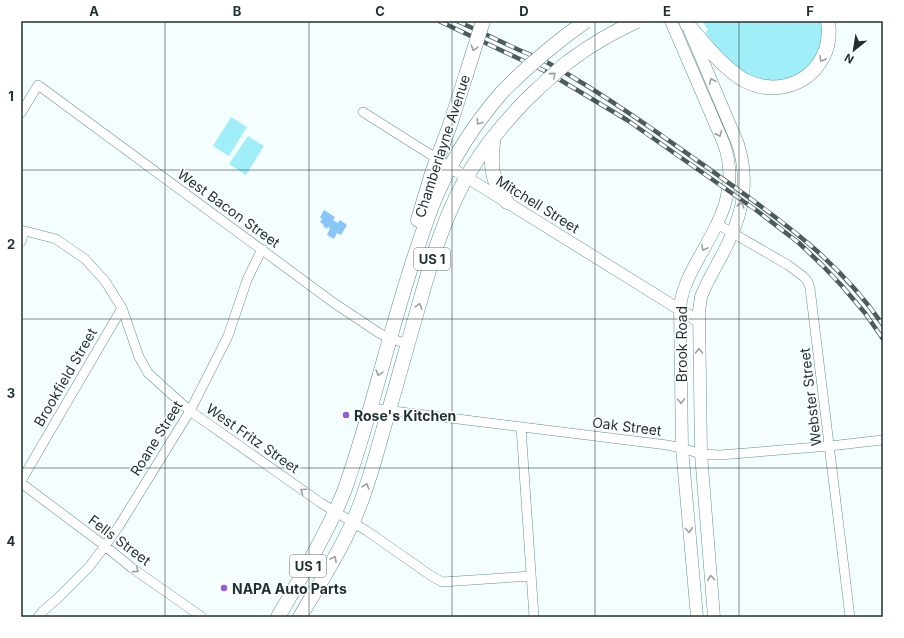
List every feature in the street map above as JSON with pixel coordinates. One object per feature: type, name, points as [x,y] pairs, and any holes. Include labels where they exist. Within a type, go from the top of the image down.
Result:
[{"type":"main road","name":"Chamberlayne Avenue","points":[[409,273],[412,236],[432,173],[450,125],[483,21]]},
{"type":"main road","name":"Chamberlayne Avenue","points":[[278,617],[305,571],[335,513],[350,475],[409,273],[433,204],[450,167],[472,131],[503,91],[527,67],[586,21]]},
{"type":"main road","name":"Chamberlayne Avenue","points":[[300,617],[338,552],[361,502],[373,466],[435,250],[449,215],[467,177],[494,135],[525,101],[555,73],[602,40],[637,21]]},
{"type":"main road","name":"Brook Road","points":[[671,21],[720,134],[727,155],[730,173],[729,191],[724,208],[686,284],[682,295],[680,309],[682,448],[697,617]]},
{"type":"main road","points":[[686,22],[713,53],[736,75],[753,84],[767,88],[791,85],[802,80],[813,71],[821,62],[825,52],[829,32],[828,21]]},
{"type":"main road","name":"Brook Road","points":[[686,22],[736,139],[741,152],[744,171],[743,201],[729,242],[701,297],[698,321],[700,454],[714,617]]},
{"type":"main road","points":[[494,135],[492,153],[493,173],[497,188],[507,202]]},
{"type":"street","name":"West Bacon Street","points":[[21,113],[38,85],[362,322],[389,338],[408,344]]},
{"type":"street","name":"Mitchell Street","points":[[363,112],[698,321]]},
{"type":"street","name":"Webster Street","points":[[717,224],[788,265],[800,273],[808,282],[812,302],[850,617]]},
{"type":"street","points":[[21,242],[23,230]]},
{"type":"street","name":"West Fritz Street","points":[[23,230],[56,239],[85,259],[105,281],[122,308],[139,356],[148,373],[190,411],[335,513],[368,531],[430,576],[442,582],[531,576]]},
{"type":"street","name":"Roane Street","points":[[38,617],[89,567],[105,546],[190,411],[228,336],[247,280],[262,250]]},
{"type":"street","name":"Brookfield Street","points":[[21,482],[122,308]]},
{"type":"street","name":"Oak Street","points":[[369,408],[667,445],[700,454],[720,455],[882,440]]},
{"type":"street","points":[[521,427],[534,617]]},
{"type":"street","name":"Fells Street","points":[[21,482],[132,568],[202,617]]},
{"type":"shaded area","points":[[702,21],[821,21],[823,29],[821,47],[811,64],[796,76],[785,80],[764,81],[743,73],[720,52],[705,32],[708,30]]},
{"type":"shaded area","points":[[231,117],[247,127],[229,156],[213,146]]},
{"type":"shaded area","points":[[248,136],[264,146],[246,175],[229,164]]},
{"type":"shaded area","points":[[324,210],[335,217],[333,220],[338,223],[340,220],[347,225],[341,235],[337,233],[334,239],[327,235],[330,228],[328,227],[327,229],[320,222],[322,219],[320,217]]},
{"type":"railway","points":[[439,21],[547,72],[627,120],[756,210],[799,243],[822,265],[865,313],[883,339]]},
{"type":"railway","points":[[457,21],[542,60],[594,90],[719,176],[787,226],[828,261],[866,302],[883,325]]},
{"type":"place","name":"Rose's Kitchen","points":[[346,415]]},
{"type":"place","name":"NAPA Auto Parts","points":[[224,588]]}]
